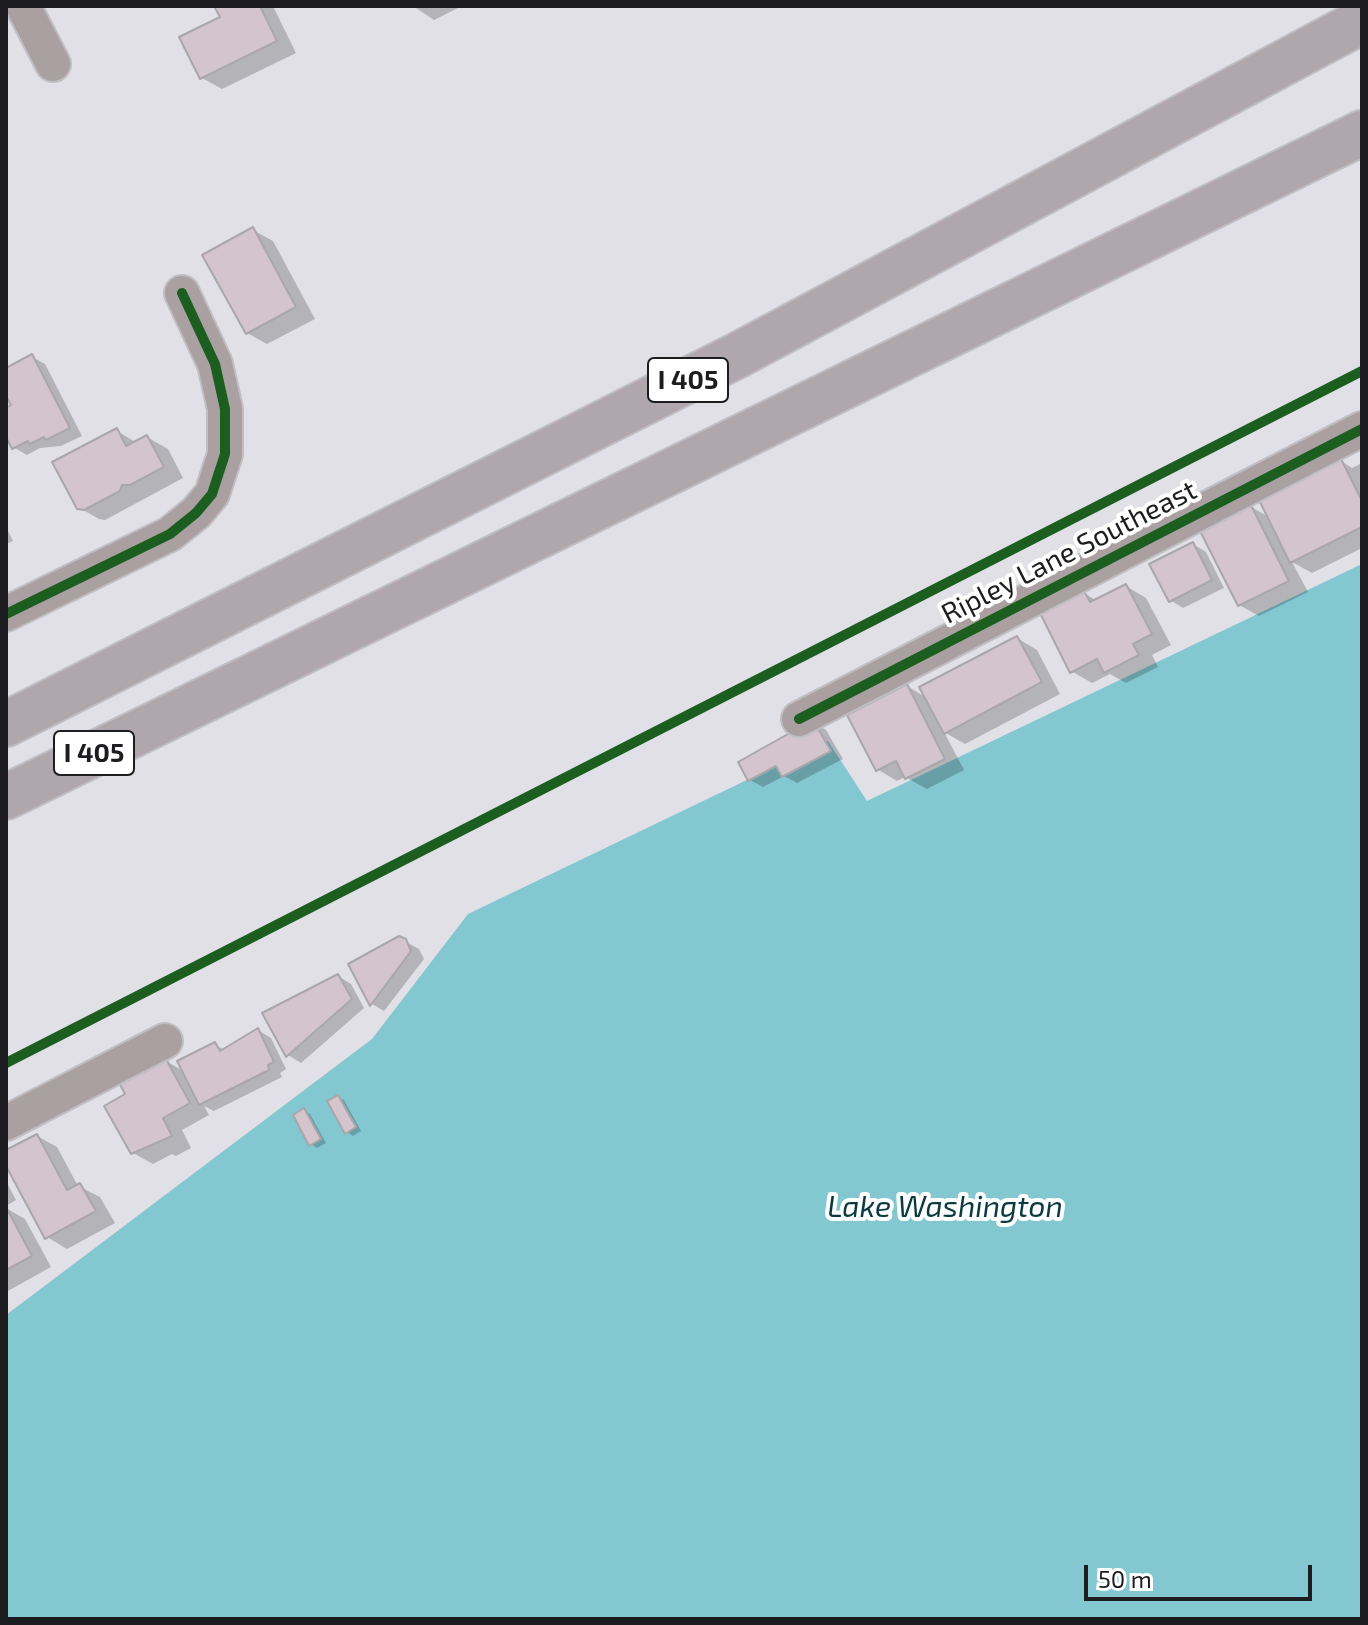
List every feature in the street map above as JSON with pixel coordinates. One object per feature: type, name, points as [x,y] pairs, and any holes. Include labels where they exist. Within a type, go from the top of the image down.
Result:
[{"type":"highway","name":"I 405","points":[[6,724],[740,354],[1362,21]]},
{"type":"highway","name":"I 405","points":[[6,797],[1362,133]]},
{"type":"street","points":[[23,6],[53,64]]},
{"type":"street","points":[[6,614],[170,534],[196,513],[212,494],[225,454],[225,409],[215,364],[182,293]]},
{"type":"street","name":"Ripley Lane Southeast","points":[[799,719],[1362,429]]},
{"type":"street","points":[[6,1123],[165,1041]]},
{"type":"water","name":"Lake Washington","points":[[1362,564],[1362,1619],[6,1619],[6,1315],[372,1039],[468,914],[828,741],[867,801]]},
{"type":"building","points":[[214,6],[260,6],[277,41],[200,79],[179,37],[220,17]]},
{"type":"building","points":[[253,227],[296,307],[246,334],[202,255]]},
{"type":"building","points":[[32,354],[70,428],[46,440],[44,437],[30,444],[28,441],[12,449],[6,437],[6,408],[11,405],[6,396],[6,368]]},
{"type":"building","points":[[117,428],[126,446],[147,435],[164,467],[130,485],[122,485],[120,491],[84,510],[77,509],[52,462]]},
{"type":"building","points":[[1341,459],[1362,501],[1362,527],[1290,563],[1259,500]]},
{"type":"building","points":[[1251,505],[1289,581],[1238,606],[1200,531]]},
{"type":"building","points":[[1193,542],[1212,580],[1169,602],[1149,564]]},
{"type":"building","points":[[1126,584],[1152,634],[1133,644],[1139,655],[1104,673],[1097,659],[1070,673],[1040,613],[1084,591],[1090,602]]},
{"type":"building","points":[[1017,636],[1042,682],[944,734],[919,687]]},
{"type":"building","points":[[907,684],[945,759],[905,779],[896,761],[876,771],[847,715]]},
{"type":"building","points":[[813,720],[831,751],[782,777],[776,766],[748,781],[738,762]]},
{"type":"building","points":[[399,936],[406,939],[411,951],[370,1006],[348,964]]},
{"type":"building","points":[[338,974],[352,999],[286,1057],[262,1013]]},
{"type":"building","points":[[258,1028],[274,1062],[268,1065],[269,1070],[199,1105],[177,1061],[215,1042],[220,1051]]},
{"type":"building","points":[[166,1059],[190,1103],[163,1118],[172,1136],[131,1154],[104,1106],[125,1094],[117,1079]]},
{"type":"building","points":[[338,1095],[356,1127],[345,1134],[327,1101]]},
{"type":"building","points":[[304,1108],[321,1139],[309,1146],[293,1115]]},
{"type":"building","points":[[37,1134],[67,1190],[80,1183],[96,1211],[45,1239],[6,1166],[6,1150]]},
{"type":"building","points":[[6,1207],[32,1256],[6,1270]]},
{"type":"cycle path","points":[[6,614],[170,534],[196,513],[212,494],[225,454],[225,409],[215,364],[182,293]]},
{"type":"cycle path","points":[[6,1063],[1362,371]]},
{"type":"cycle path","points":[[799,719],[1362,429]]}]
